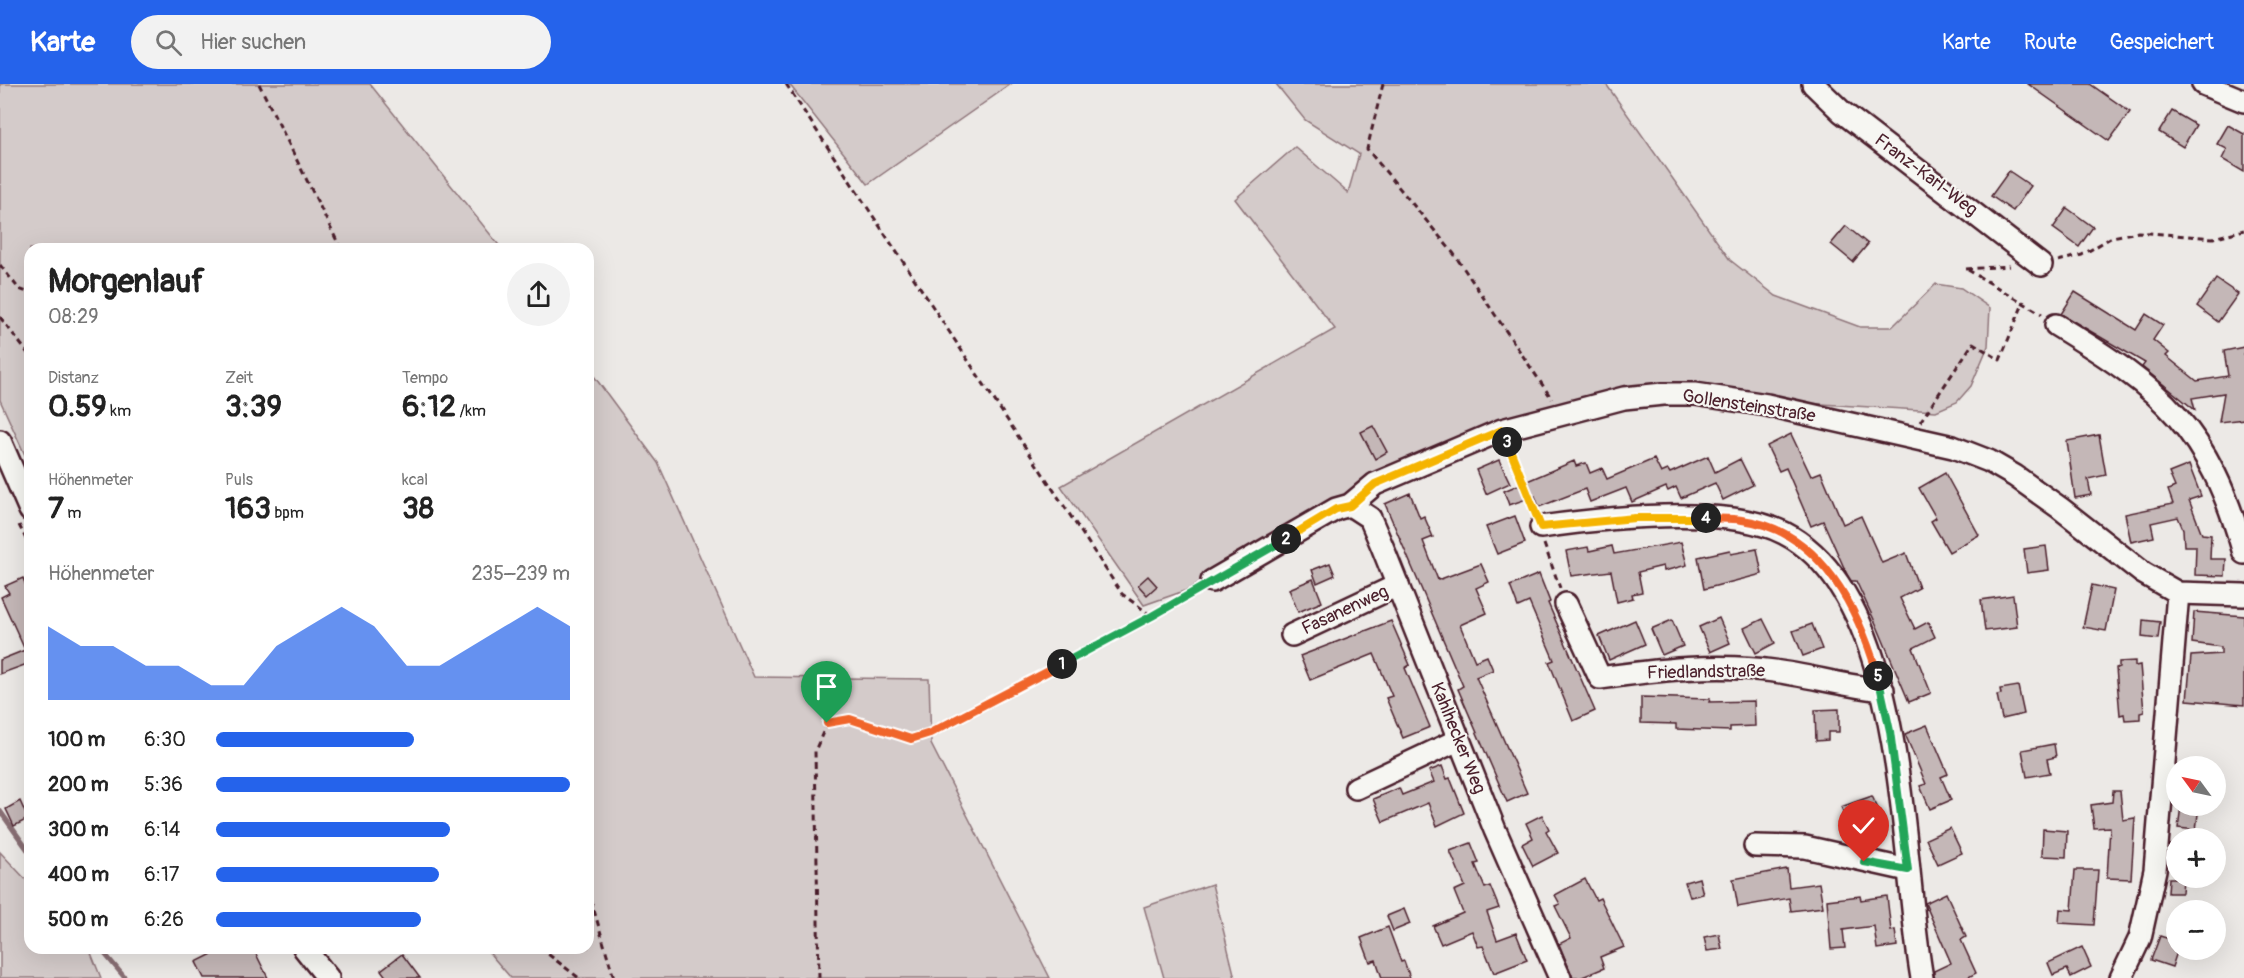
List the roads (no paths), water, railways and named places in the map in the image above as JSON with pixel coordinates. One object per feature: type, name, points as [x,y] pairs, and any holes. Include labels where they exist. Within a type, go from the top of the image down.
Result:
[{"type":"street","name":"Franz-Karl-Weg","points":[[1813,84],[1842,112],[2041,265]]},
{"type":"street","points":[[2203,84],[2244,101]]},
{"type":"street","points":[[2056,325],[2144,382],[2184,423],[2219,480],[2244,553]]},
{"type":"street","name":"Gollensteinstraße","points":[[1212,581],[1336,509],[1350,506],[1375,484],[1502,430],[1624,398],[1695,394],[1767,405],[1953,447],[1989,461],[2015,476],[2144,573],[2178,593],[2244,595]]},
{"type":"street","points":[[0,441],[24,496]]},
{"type":"street","name":"Kahlhecker Weg","points":[[1350,506],[1370,518],[1458,740],[1560,978]]},
{"type":"street","points":[[1541,527],[1635,518],[1744,520],[1783,532],[1822,561],[1857,616],[1883,690],[1922,978]]},
{"type":"street","name":"Fasanenweg","points":[[1292,635],[1398,585]]},
{"type":"street","points":[[2121,978],[2140,938],[2155,870],[2178,593]]},
{"type":"street","name":"Friedlandstraße","points":[[1566,604],[1599,678],[1654,672],[1736,668],[1774,671],[1883,690]]},
{"type":"street","points":[[1356,787],[1458,740]]},
{"type":"street","points":[[1755,846],[1805,847],[1908,870]]},
{"type":"street","points":[[309,954],[328,978]]},
{"type":"waterway","points":[[0,811],[24,845]]},
{"type":"waterway","points":[[105,954],[125,978]]}]
